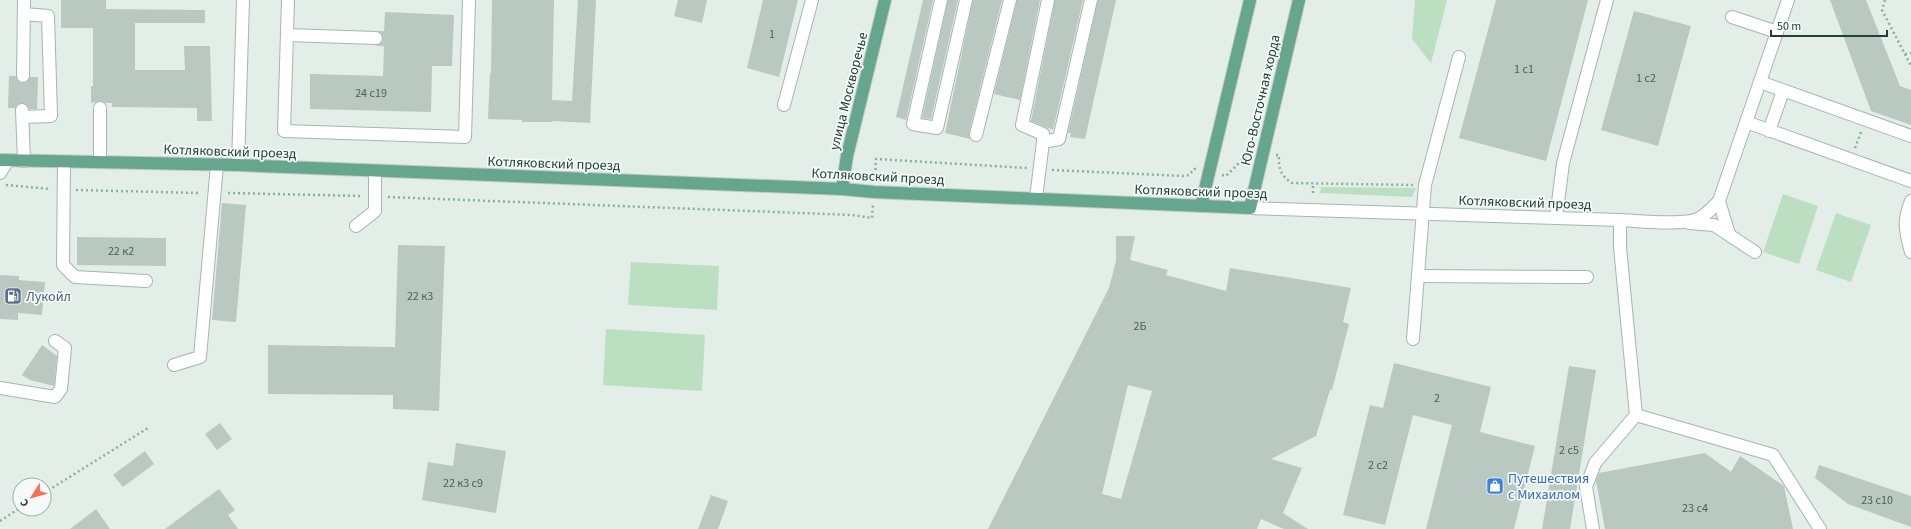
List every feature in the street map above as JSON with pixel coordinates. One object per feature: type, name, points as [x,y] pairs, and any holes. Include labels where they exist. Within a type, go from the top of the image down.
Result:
[{"type":"main road","name":"улица Москворечье","points":[[842,189],[847,156],[885,0]]},
{"type":"main road","points":[[1201,206],[1250,0]]},
{"type":"main road","name":"Юго-Восточная хорда","points":[[1250,208],[1299,0]]},
{"type":"main road","name":"Котляковский проезд","points":[[4,160],[238,165],[842,189],[1250,208]]},
{"type":"street","points":[[23,76],[24,0]]},
{"type":"street","points":[[238,165],[243,0]]},
{"type":"street","points":[[288,0],[284,131],[465,137],[469,0]]},
{"type":"street","points":[[784,105],[812,0]]},
{"type":"street","points":[[941,0],[913,124],[937,128],[966,0]]},
{"type":"street","points":[[976,135],[1010,0]]},
{"type":"street","points":[[1036,198],[1043,134],[1022,125],[1048,0]]},
{"type":"street","points":[[1043,142],[1059,139],[1091,0]]},
{"type":"street","points":[[1556,218],[1563,163],[1607,0]]},
{"type":"street","name":"Котляковский проезд","points":[[1250,208],[1422,212],[1680,222],[1696,220],[1707,213],[1719,201],[1788,0]]},
{"type":"street","points":[[24,14],[48,16],[51,116],[23,112],[24,161]]},
{"type":"street","points":[[1732,16],[1777,32]]},
{"type":"street","points":[[287,35],[376,38]]},
{"type":"street","points":[[1413,339],[1425,185],[1459,57]]},
{"type":"street","points":[[1760,82],[1911,136]]},
{"type":"street","points":[[1769,131],[1783,91]]},
{"type":"street","points":[[100,108],[100,162]]},
{"type":"street","points":[[1746,122],[1911,181]]},
{"type":"street","points":[[0,173],[4,160]]},
{"type":"street","points":[[64,162],[63,265],[75,277],[146,281]]},
{"type":"street","points":[[174,365],[200,357],[217,165]]},
{"type":"street","points":[[356,226],[376,211],[375,171]]},
{"type":"street","points":[[1719,201],[1729,234]]},
{"type":"street","points":[[1911,201],[1906,214],[1905,230],[1911,252]]},
{"type":"street","points":[[1594,529],[1586,487],[1595,464],[1636,415],[1620,248],[1620,220]]},
{"type":"street","points":[[1680,222],[1714,225],[1755,252]]},
{"type":"street","points":[[1418,276],[1587,277]]},
{"type":"street","points":[[0,388],[54,397],[61,389],[65,348],[56,341]]},
{"type":"street","points":[[1636,415],[1773,455],[1820,529]]},
{"type":"path","points":[[1885,0],[1882,10],[1911,66]]},
{"type":"path","points":[[1905,54],[1911,53]]},
{"type":"path","points":[[1851,160],[1865,120]]},
{"type":"path","points":[[1220,175],[1226,176],[1252,150]]},
{"type":"path","points":[[1275,155],[1279,155],[1278,164],[1285,179],[1292,183],[1425,185]]},
{"type":"path","points":[[1313,184],[1313,193]]},
{"type":"path","points":[[52,488],[148,428]]},
{"type":"path","points":[[0,521],[12,513]]},
{"type":"green space","points":[[1415,0],[1447,0],[1431,63],[1412,39]]},
{"type":"green space","points":[[1321,187],[1416,188],[1412,197],[1320,193]]},
{"type":"green space","points":[[1783,194],[1818,206],[1799,264],[1763,252]]},
{"type":"green space","points":[[1836,213],[1871,225],[1851,282],[1816,270]]},
{"type":"green space","points":[[631,262],[719,266],[717,310],[628,305]]},
{"type":"green space","points":[[606,329],[705,335],[702,391],[603,385]]},
{"type":"building","points":[[61,0],[106,0],[106,9],[205,10],[205,23],[135,23],[135,70],[185,70],[184,46],[210,46],[212,121],[197,121],[197,108],[112,107],[112,103],[100,101],[91,103],[91,86],[93,86],[93,28],[61,28]]},
{"type":"building","points":[[492,0],[554,0],[552,100],[572,101],[578,0],[596,0],[590,123],[552,121],[522,122],[522,120],[488,119],[491,73]]},
{"type":"building","points":[[678,0],[707,0],[702,23],[674,16]]},
{"type":"building","points":[[763,0],[798,0],[779,77],[747,68]]},
{"type":"building","points":[[923,0],[933,0],[906,120],[896,117]]},
{"type":"building","points":[[948,0],[958,0],[931,119],[922,118]]},
{"type":"building","points":[[973,0],[1002,0],[969,133],[970,139],[945,133]]},
{"type":"building","points":[[1017,0],[1040,0],[1020,100],[994,94]]},
{"type":"building","points":[[1055,0],[1083,0],[1053,130],[1031,121]]},
{"type":"building","points":[[1098,0],[1116,0],[1085,139],[1070,137],[1071,133],[1068,133]]},
{"type":"building","points":[[1496,0],[1588,0],[1546,161],[1459,138]]},
{"type":"building","points":[[1830,0],[1866,0],[1900,86],[1911,90],[1911,125],[1871,111]]},
{"type":"building","points":[[1634,11],[1691,26],[1658,146],[1601,130]]},
{"type":"building","points":[[385,12],[454,15],[452,66],[432,66],[431,112],[310,109],[310,74],[383,76],[384,46],[376,46],[382,42],[383,39],[382,34],[377,31],[384,31]]},
{"type":"building","points":[[9,76],[16,76],[17,80],[23,83],[27,82],[30,77],[38,77],[37,109],[29,109],[26,104],[22,103],[18,104],[15,108],[8,108]]},
{"type":"building","points":[[222,203],[246,205],[236,322],[212,320]]},
{"type":"building","points":[[1116,236],[1135,236],[1130,260],[1168,270],[1166,275],[1226,291],[1230,268],[1351,288],[1343,322],[1349,324],[1332,390],[1330,390],[1316,436],[1271,459],[1302,468],[1283,513],[1308,529],[1284,529],[1261,519],[1257,529],[988,529],[1109,288],[1116,261]],"holes":[[[1128,385],[1152,391],[1121,499],[1102,494]]]},
{"type":"building","points":[[77,237],[166,238],[166,266],[77,265]]},
{"type":"building","points":[[398,245],[445,246],[439,411],[393,409],[393,395],[268,394],[268,345],[395,347]]},
{"type":"building","points":[[0,275],[19,276],[19,280],[45,282],[42,315],[18,313],[18,320],[0,319]]},
{"type":"building","points":[[42,345],[57,356],[54,386],[30,380],[22,375]]},
{"type":"building","points":[[1394,363],[1491,387],[1480,432],[1535,446],[1514,529],[1426,529],[1452,425],[1413,415],[1385,525],[1343,515],[1370,405],[1383,408]]},
{"type":"building","points":[[1569,366],[1596,370],[1570,529],[1542,529]]},
{"type":"building","points":[[220,423],[232,439],[217,450],[205,434]]},
{"type":"building","points":[[456,443],[506,451],[496,513],[422,500],[428,462],[453,466]]},
{"type":"building","points":[[145,451],[154,464],[123,487],[113,475]]},
{"type":"building","points":[[1705,453],[1731,472],[1740,456],[1784,486],[1793,529],[1605,529],[1596,481],[1599,473]]},
{"type":"building","points":[[1819,465],[1911,496],[1911,527],[1848,504],[1815,478]]},
{"type":"building","points":[[219,489],[235,510],[228,515],[238,529],[165,529]]},
{"type":"building","points":[[711,495],[728,501],[718,529],[698,529]]},
{"type":"building","points":[[96,509],[110,529],[70,529]]},
{"type":"place","name":"Лукойл","points":[[13,296]]},
{"type":"place","name":"Путешествия с Михаилом","points":[[1495,486]]}]
